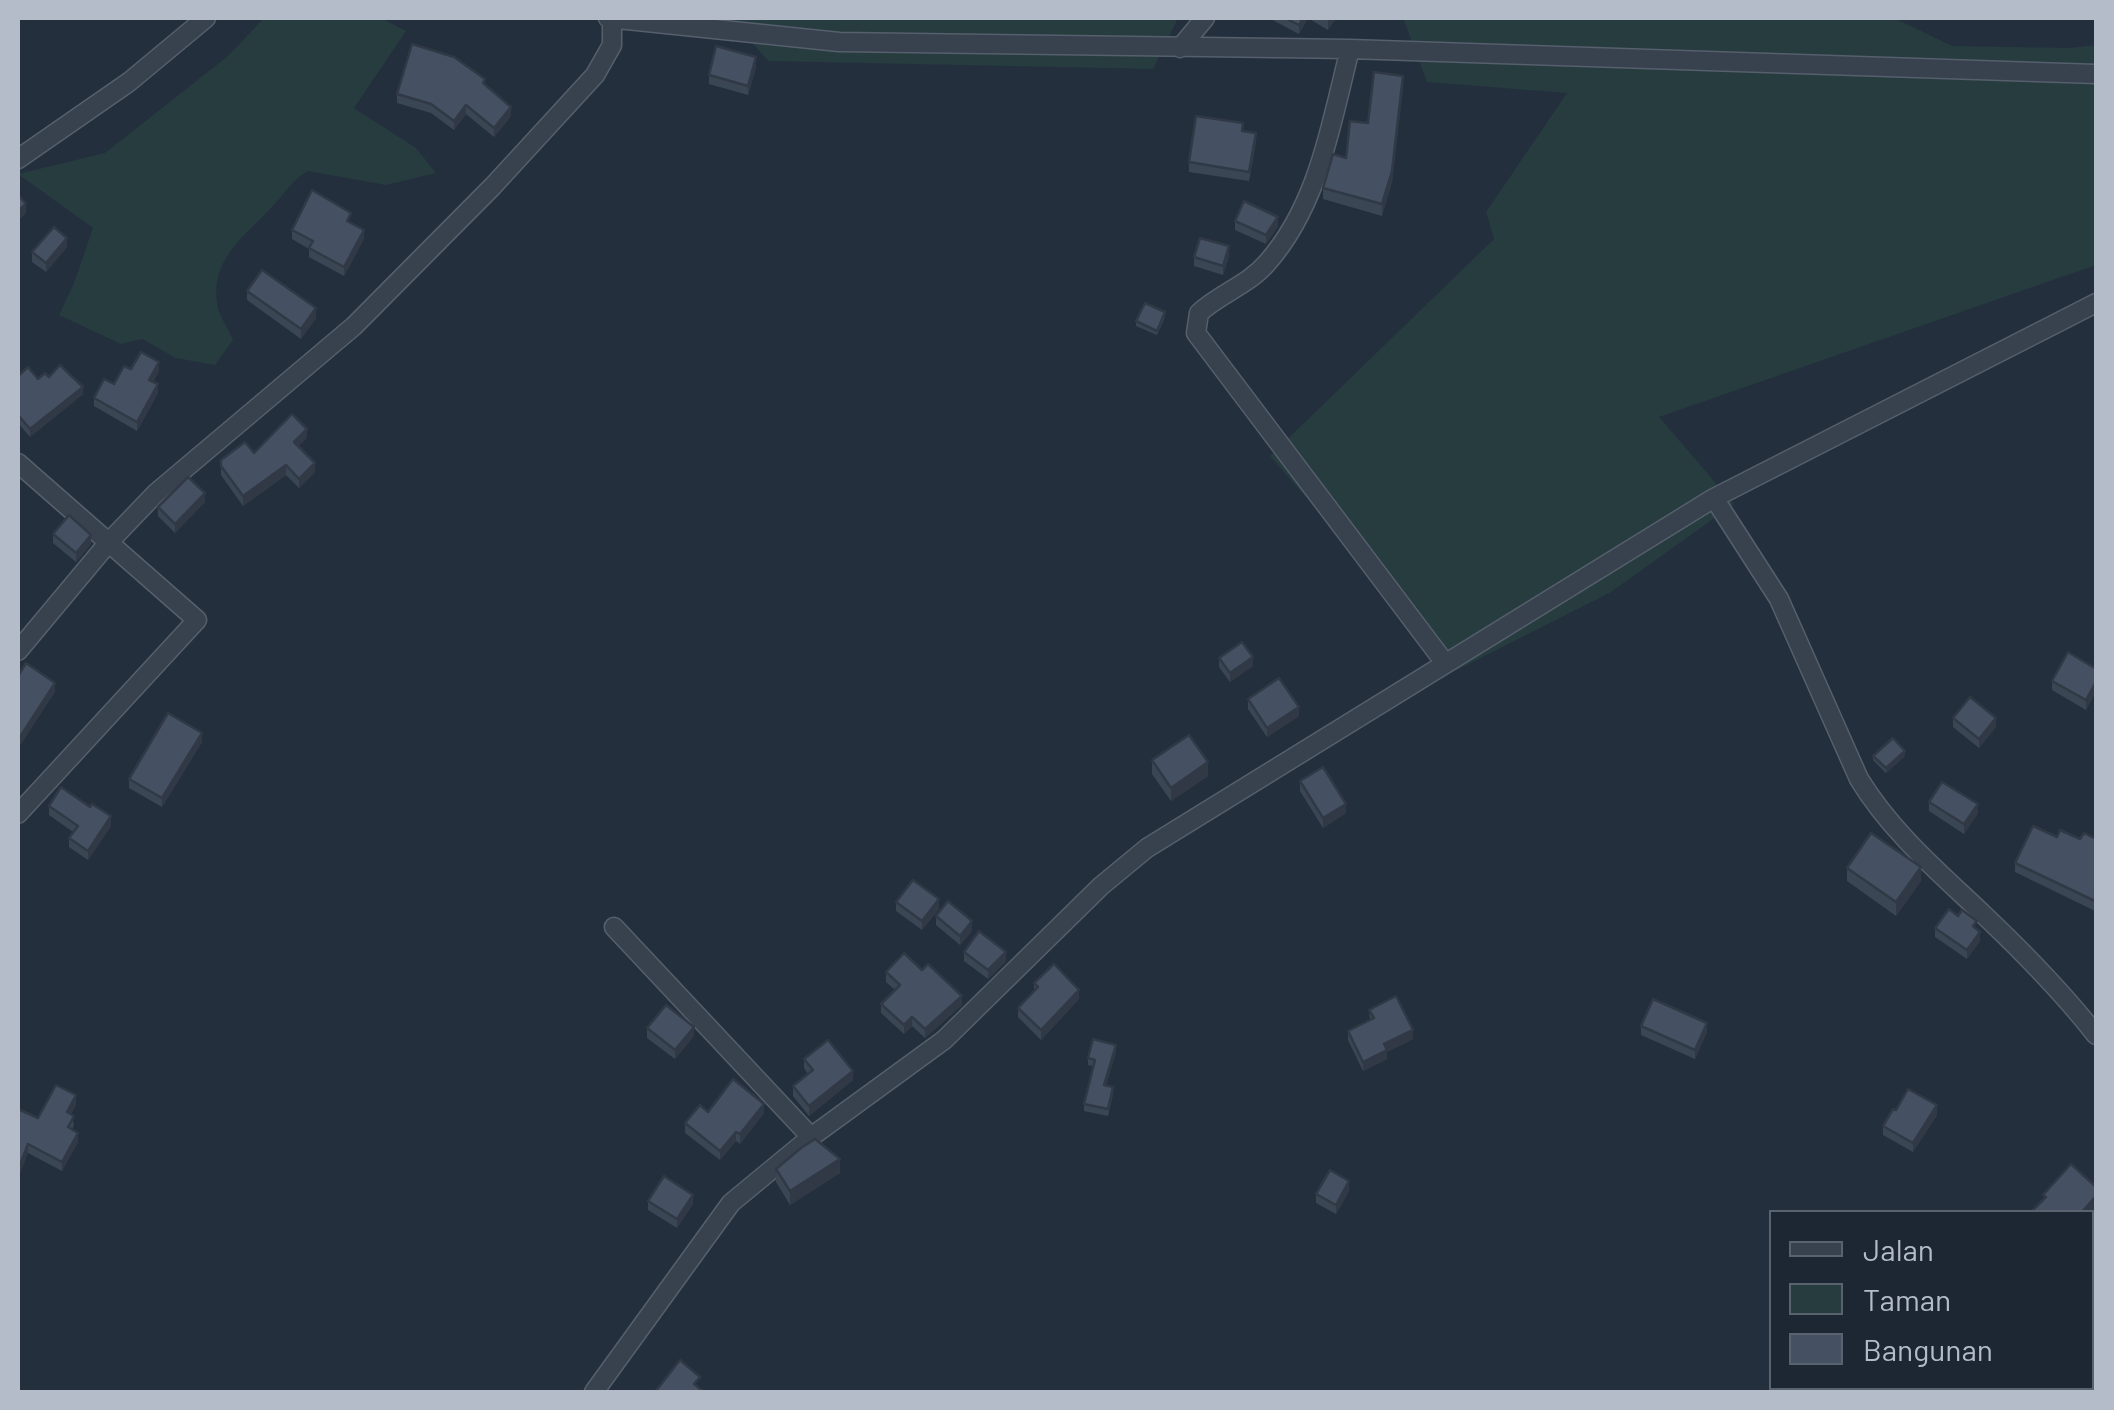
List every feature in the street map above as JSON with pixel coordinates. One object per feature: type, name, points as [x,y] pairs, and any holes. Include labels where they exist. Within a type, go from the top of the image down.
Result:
[{"type":"street","points":[[18,160],[129,82],[206,18]]},
{"type":"street","points":[[18,652],[109,542],[156,493],[354,326],[493,186],[595,75],[612,45],[610,18],[839,42],[1350,50],[2096,74]]},
{"type":"street","points":[[1180,48],[1204,18]]},
{"type":"street","points":[[1350,50],[1317,176],[1303,207],[1268,262],[1202,309],[1196,333],[1445,663]]},
{"type":"street","points":[[594,1392],[718,1218],[752,1184],[944,1040],[1100,886],[1147,848],[1714,498],[2096,303]]},
{"type":"street","points":[[18,463],[197,620],[18,814]]},
{"type":"street","points":[[1714,498],[1778,599],[1872,800],[1918,853],[2000,930],[2096,1035]]},
{"type":"street","points":[[614,927],[811,1137]]},
{"type":"green space","points":[[264,18],[381,18],[406,31],[354,108],[416,148],[436,173],[386,185],[308,171],[296,179],[224,262],[216,288],[217,303],[233,340],[215,365],[176,358],[142,339],[121,344],[59,315],[93,228],[18,174],[105,153],[228,56]]},
{"type":"green space","points":[[730,18],[1178,18],[1153,69],[768,61]]},
{"type":"green space","points":[[1403,18],[1894,18],[1952,46],[2096,45],[2096,265],[1659,417],[1734,504],[1611,592],[1457,670],[1270,456],[1494,239],[1486,212],[1567,93],[1427,82]]},
{"type":"building","points":[[1285,18],[1303,18],[1299,25]]},
{"type":"building","points":[[412,44],[454,57],[485,79],[483,83],[511,107],[494,128],[466,105],[454,121],[431,104],[397,94]]},
{"type":"building","points":[[716,46],[756,57],[748,86],[709,75]]},
{"type":"building","points":[[1374,72],[1403,76],[1392,171],[1382,204],[1323,188],[1333,154],[1346,158],[1350,121],[1368,123]]},
{"type":"building","points":[[1196,116],[1243,123],[1242,131],[1256,133],[1249,172],[1189,162]]},
{"type":"building","points":[[312,190],[351,213],[347,221],[364,230],[344,267],[309,248],[313,241],[292,230]]},
{"type":"building","points":[[18,195],[26,204],[18,211]]},
{"type":"building","points":[[1244,201],[1278,217],[1266,235],[1235,221]]},
{"type":"building","points":[[54,227],[67,238],[46,263],[32,252]]},
{"type":"building","points":[[1200,238],[1229,246],[1223,266],[1194,257]]},
{"type":"building","points":[[262,270],[316,308],[301,329],[247,291]]},
{"type":"building","points":[[1145,303],[1165,312],[1157,331],[1136,321]]},
{"type":"building","points":[[141,352],[159,362],[149,380],[158,384],[137,422],[94,398],[104,379],[114,384],[124,366],[131,369]]},
{"type":"building","points":[[60,365],[83,387],[30,429],[18,415],[18,376],[28,367],[38,379],[45,373],[49,377]]},
{"type":"building","points":[[292,414],[307,429],[294,442],[315,463],[299,479],[286,465],[243,496],[221,466],[221,460],[245,442],[254,453]]},
{"type":"building","points":[[188,477],[205,493],[175,524],[158,507]]},
{"type":"building","points":[[69,515],[91,535],[76,553],[53,534]]},
{"type":"building","points":[[1242,642],[1253,657],[1230,673],[1219,658]]},
{"type":"building","points":[[2068,652],[2096,669],[2096,682],[2086,700],[2052,681]]},
{"type":"building","points":[[26,663],[55,683],[18,740],[18,676]]},
{"type":"building","points":[[1279,678],[1299,707],[1267,728],[1248,699]]},
{"type":"building","points":[[1970,697],[1996,718],[1979,739],[1953,718]]},
{"type":"building","points":[[168,713],[202,733],[162,798],[129,779]]},
{"type":"building","points":[[1189,735],[1208,762],[1171,788],[1152,760]]},
{"type":"building","points":[[1893,738],[1905,751],[1886,768],[1873,756]]},
{"type":"building","points":[[1323,767],[1346,804],[1323,818],[1300,781]]},
{"type":"building","points":[[1942,782],[1978,804],[1964,824],[1929,802]]},
{"type":"building","points":[[61,787],[111,816],[88,851],[69,838],[78,826],[49,806]]},
{"type":"building","points":[[2033,826],[2057,837],[2060,830],[2080,839],[2084,833],[2096,839],[2095,901],[2015,863]]},
{"type":"building","points":[[1871,833],[1921,867],[1896,902],[1847,868]]},
{"type":"building","points":[[913,880],[939,899],[922,921],[896,902]]},
{"type":"building","points":[[948,901],[972,921],[960,936],[936,916]]},
{"type":"building","points":[[1949,909],[1958,916],[1962,910],[1977,921],[1973,926],[1980,932],[1967,950],[1935,928]]},
{"type":"building","points":[[979,931],[1006,952],[988,970],[964,952]]},
{"type":"building","points":[[904,953],[922,970],[928,964],[962,996],[925,1029],[912,1017],[904,1025],[881,1004],[900,985],[886,972]]},
{"type":"building","points":[[1054,964],[1079,990],[1041,1030],[1018,1008],[1038,987],[1034,983]]},
{"type":"building","points":[[1396,996],[1413,1030],[1384,1044],[1387,1050],[1363,1062],[1348,1031],[1374,1018],[1369,1010]]},
{"type":"building","points":[[1653,999],[1707,1023],[1695,1050],[1641,1026]]},
{"type":"building","points":[[666,1005],[694,1027],[675,1050],[647,1028]]},
{"type":"building","points":[[1093,1039],[1116,1045],[1104,1085],[1113,1087],[1108,1109],[1084,1104],[1095,1060],[1088,1058]]},
{"type":"building","points":[[828,1040],[853,1071],[809,1106],[793,1086],[813,1070],[804,1059]]},
{"type":"building","points":[[733,1079],[764,1104],[720,1151],[685,1123],[700,1105],[708,1112]]},
{"type":"building","points":[[56,1085],[76,1095],[67,1112],[74,1116],[68,1127],[78,1133],[62,1162],[28,1144],[18,1170],[18,1109],[38,1118]]},
{"type":"building","points":[[1908,1089],[1937,1105],[1913,1143],[1883,1126]]},
{"type":"building","points":[[815,1139],[840,1159],[790,1191],[776,1169]]},
{"type":"building","points":[[2071,1164],[2096,1187],[2096,1196],[2084,1210],[2033,1210],[2046,1197],[2043,1195]]},
{"type":"building","points":[[1330,1170],[1349,1181],[1336,1205],[1316,1194]]},
{"type":"building","points":[[664,1176],[693,1195],[677,1219],[648,1201]]},
{"type":"building","points":[[680,1360],[700,1377],[694,1384],[704,1392],[655,1392]]}]
